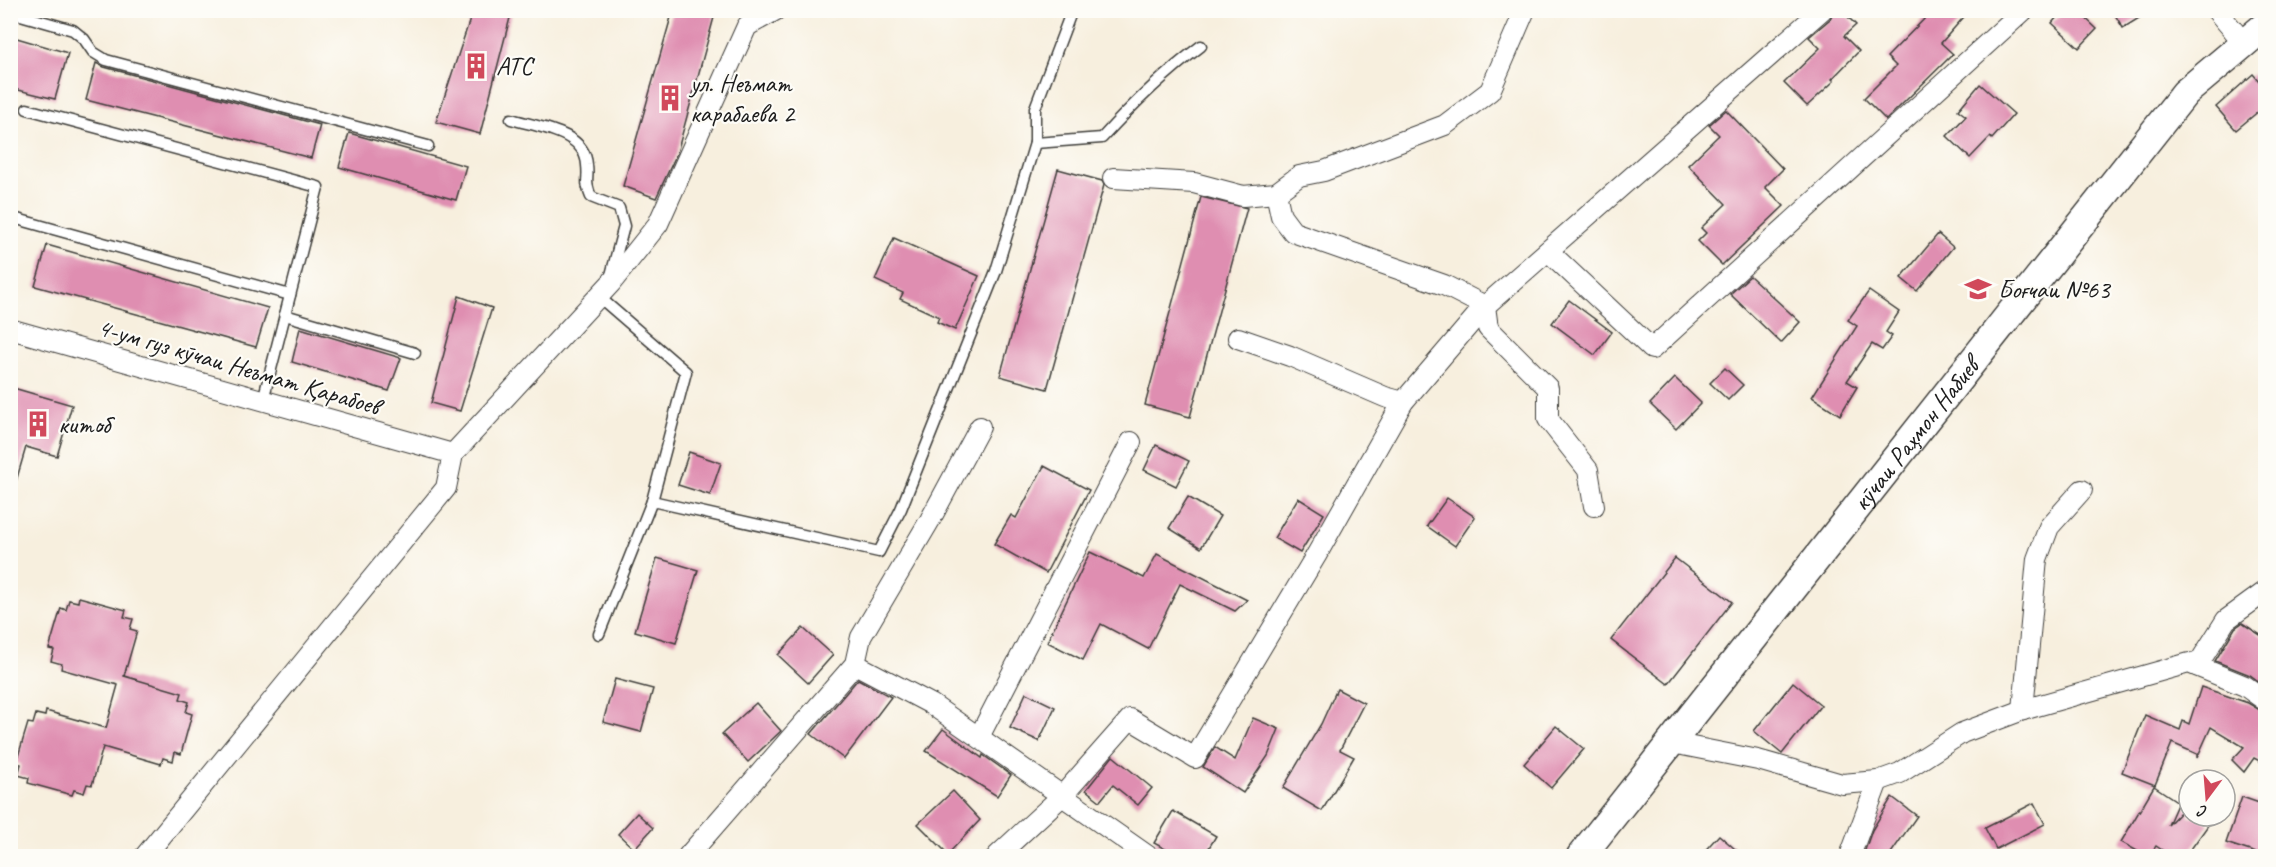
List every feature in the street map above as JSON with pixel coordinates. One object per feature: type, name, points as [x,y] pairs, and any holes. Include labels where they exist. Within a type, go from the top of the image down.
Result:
[{"type":"street","points":[[145,856],[446,488],[453,454],[605,289],[658,225],[747,26],[776,10]]},
{"type":"street","points":[[1113,178],[1194,183],[1243,196],[1276,193],[1299,176],[1324,171],[1445,125],[1490,91],[1525,10]]},
{"type":"street","points":[[997,856],[1063,795],[1130,719],[1195,758],[1317,554],[1403,402],[1485,306],[1822,10]]},
{"type":"street","points":[[1548,251],[1652,349],[2024,10]]},
{"type":"street","points":[[2216,10],[2255,34]]},
{"type":"street","name":"кӯчаи Раҳмон Набиев","points":[[1581,856],[2186,93],[2255,34]]},
{"type":"street","points":[[1276,193],[1281,216],[1293,232],[1444,285],[1485,306]]},
{"type":"street","points":[[1485,306],[1488,328],[1548,388],[1548,419],[1587,470],[1594,506]]},
{"type":"street","name":"4-ум гуз кӯчаи Неъмат Қарабоев","points":[[10,329],[453,454]]},
{"type":"street","points":[[1238,338],[1290,356],[1385,397],[1403,402]]},
{"type":"street","points":[[688,856],[855,664],[861,637],[930,520],[980,427]]},
{"type":"street","points":[[979,737],[1131,442]]},
{"type":"street","points":[[2023,710],[2037,559],[2049,527],[2082,490]]},
{"type":"street","points":[[2197,666],[2226,620],[2265,591]]},
{"type":"street","points":[[1672,743],[1758,760],[1842,784],[1878,781],[1900,772],[1962,733],[2023,710],[2188,663],[2245,686],[2265,701]]},
{"type":"street","points":[[855,664],[931,704],[1148,856]]},
{"type":"street","points":[[1850,856],[1878,781]]},
{"type":"lane","points":[[652,501],[879,552],[901,509],[996,272],[1035,143],[1035,108],[1072,10]]},
{"type":"lane","points":[[10,12],[73,30],[84,39],[93,52],[106,60],[429,146]]},
{"type":"lane","points":[[1035,143],[1102,138],[1132,106],[1201,46]]},
{"type":"lane","points":[[27,109],[318,186],[263,400]]},
{"type":"lane","points":[[511,119],[571,137],[580,146],[588,164],[585,182],[591,197],[618,208],[624,226],[605,289],[686,372],[652,501],[599,634]]},
{"type":"lane","points":[[10,217],[290,296]]},
{"type":"lane","points":[[285,315],[415,352]]},
{"type":"building","name":"АТС","points":[[473,10],[512,10],[480,134],[436,122]]},
{"type":"building","name":"ул. Неъмат карабаева 2","points":[[673,10],[716,10],[677,153],[656,198],[623,186]]},
{"type":"building","points":[[1834,10],[1841,10],[1856,25],[1844,36],[1859,51],[1832,79],[1834,81],[1807,106],[1784,83],[1820,48],[1809,37],[1830,19]]},
{"type":"building","points":[[1933,10],[1970,10],[1941,43],[1953,54],[1886,120],[1864,98],[1896,66],[1887,57]]},
{"type":"building","points":[[2063,10],[2077,10],[2097,29],[2079,48],[2052,23]]},
{"type":"building","points":[[2112,10],[2152,10],[2123,28]]},
{"type":"building","points":[[10,36],[68,53],[55,99],[10,88]]},
{"type":"building","points":[[96,63],[320,125],[311,158],[86,100]]},
{"type":"building","points":[[2253,74],[2265,88],[2265,106],[2236,130],[2216,107]]},
{"type":"building","points":[[1980,84],[2014,114],[1992,139],[1990,137],[1970,158],[1947,136],[1966,116],[1958,110]]},
{"type":"building","points":[[1726,110],[1783,169],[1765,187],[1784,206],[1722,265],[1698,241],[1706,233],[1701,228],[1726,204],[1688,165],[1719,135],[1709,125]]},
{"type":"building","points":[[349,133],[466,166],[456,200],[339,167]]},
{"type":"building","points":[[1058,169],[1102,181],[1104,185],[1047,389],[1000,376]]},
{"type":"building","points":[[1201,197],[1247,208],[1190,417],[1145,405]]},
{"type":"building","points":[[1938,234],[1953,247],[1917,291],[1901,278]]},
{"type":"building","points":[[894,238],[979,276],[955,330],[937,322],[939,317],[900,299],[903,293],[875,280]]},
{"type":"building","points":[[47,245],[268,308],[256,347],[35,286]]},
{"type":"building","points":[[1750,276],[1800,322],[1781,343],[1730,294]]},
{"type":"building","points":[[1869,291],[1899,312],[1886,332],[1892,336],[1882,350],[1872,344],[1847,381],[1857,387],[1840,415],[1812,397],[1857,326],[1848,320]]},
{"type":"building","points":[[459,296],[492,308],[460,411],[431,403]]},
{"type":"building","points":[[1569,300],[1612,332],[1595,355],[1552,323]]},
{"type":"building","points":[[300,328],[401,358],[389,391],[292,362]]},
{"type":"building","points":[[1725,368],[1743,385],[1728,400],[1710,383]]},
{"type":"building","points":[[1675,378],[1701,403],[1676,429],[1650,404]]},
{"type":"building","name":"китоб","points":[[10,387],[72,405],[57,456],[26,447],[15,485],[10,484]]},
{"type":"building","points":[[1156,445],[1189,461],[1176,486],[1144,470]]},
{"type":"building","points":[[689,452],[721,463],[710,495],[678,485]]},
{"type":"building","points":[[1044,466],[1089,490],[1046,573],[994,544],[1011,515],[1016,518]]},
{"type":"building","points":[[1188,497],[1220,516],[1201,548],[1169,528]]},
{"type":"building","points":[[1298,498],[1324,514],[1300,553],[1274,538]]},
{"type":"building","points":[[1447,498],[1475,517],[1455,546],[1427,526]]},
{"type":"building","points":[[1090,552],[1144,578],[1157,554],[1247,600],[1235,611],[1180,584],[1148,649],[1101,624],[1083,660],[1047,642]]},
{"type":"building","points":[[657,558],[698,570],[676,643],[635,631]]},
{"type":"building","points":[[1675,558],[1732,602],[1668,684],[1611,640]]},
{"type":"building","points":[[79,597],[126,610],[124,617],[133,619],[130,629],[137,631],[124,676],[182,693],[180,699],[189,702],[186,712],[192,714],[181,754],[175,752],[173,761],[163,758],[161,764],[103,747],[92,785],[87,784],[84,793],[74,790],[72,795],[28,783],[29,778],[18,775],[21,764],[16,763],[28,723],[33,724],[36,714],[45,716],[46,711],[106,728],[118,685],[61,669],[62,664],[51,661],[54,650],[49,649],[61,608],[66,610],[69,600],[78,602]]},
{"type":"building","points":[[2242,623],[2265,638],[2265,686],[2250,675],[2215,661],[2235,628]]},
{"type":"building","points":[[803,628],[833,655],[808,683],[778,655]]},
{"type":"building","points":[[615,679],[653,689],[641,732],[603,722]]},
{"type":"building","points":[[858,679],[891,697],[844,759],[811,734]]},
{"type":"building","points":[[1793,682],[1821,705],[1782,754],[1754,731]]},
{"type":"building","points":[[2201,687],[2248,703],[2265,713],[2265,764],[2254,758],[2244,772],[2232,760],[2244,747],[2211,727],[2197,758],[2197,754],[2172,743],[2155,785],[2122,772],[2145,715],[2180,730],[2183,721],[2189,724]]},
{"type":"building","points":[[1337,689],[1364,703],[1340,750],[1354,757],[1322,811],[1283,788],[1321,724]]},
{"type":"building","points":[[1026,693],[1055,707],[1039,741],[1010,728]]},
{"type":"building","points":[[756,703],[781,731],[748,762],[722,734]]},
{"type":"building","points":[[1253,718],[1279,729],[1268,756],[1243,793],[1203,767],[1215,747],[1235,760]]},
{"type":"building","points":[[1556,726],[1584,749],[1551,788],[1524,764]]},
{"type":"building","points":[[943,729],[982,758],[983,755],[1011,775],[997,796],[926,751]]},
{"type":"building","points":[[1113,756],[1152,788],[1138,805],[1113,785],[1100,801],[1086,790]]},
{"type":"building","points":[[2154,786],[2177,801],[2168,825],[2177,815],[2177,828],[2206,828],[2186,856],[2171,856],[2156,846],[2149,856],[2146,856],[2121,842]]},
{"type":"building","points":[[953,791],[980,820],[948,854],[918,824]]},
{"type":"building","points":[[1892,797],[1917,816],[1889,856],[1863,856],[1872,830]]},
{"type":"building","points":[[2242,797],[2265,805],[2265,835],[2259,854],[2226,843],[2231,828],[2237,828],[2237,811]]},
{"type":"building","points":[[2034,803],[2045,824],[1996,849],[1985,828]]},
{"type":"building","points":[[1173,811],[1216,836],[1204,856],[1178,856],[1154,843]]},
{"type":"building","points":[[637,813],[653,828],[634,849],[618,834]]},
{"type":"building","points":[[1719,835],[1743,856],[1700,856]]},
{"type":"place","name":"АТС","points":[[476,66]]},
{"type":"place","name":"ул. Неъмат карабаева 2","points":[[670,98]]},
{"type":"place","name":"Боғчаи №63","points":[[1978,289]]},
{"type":"place","name":"китоб","points":[[38,424]]}]
